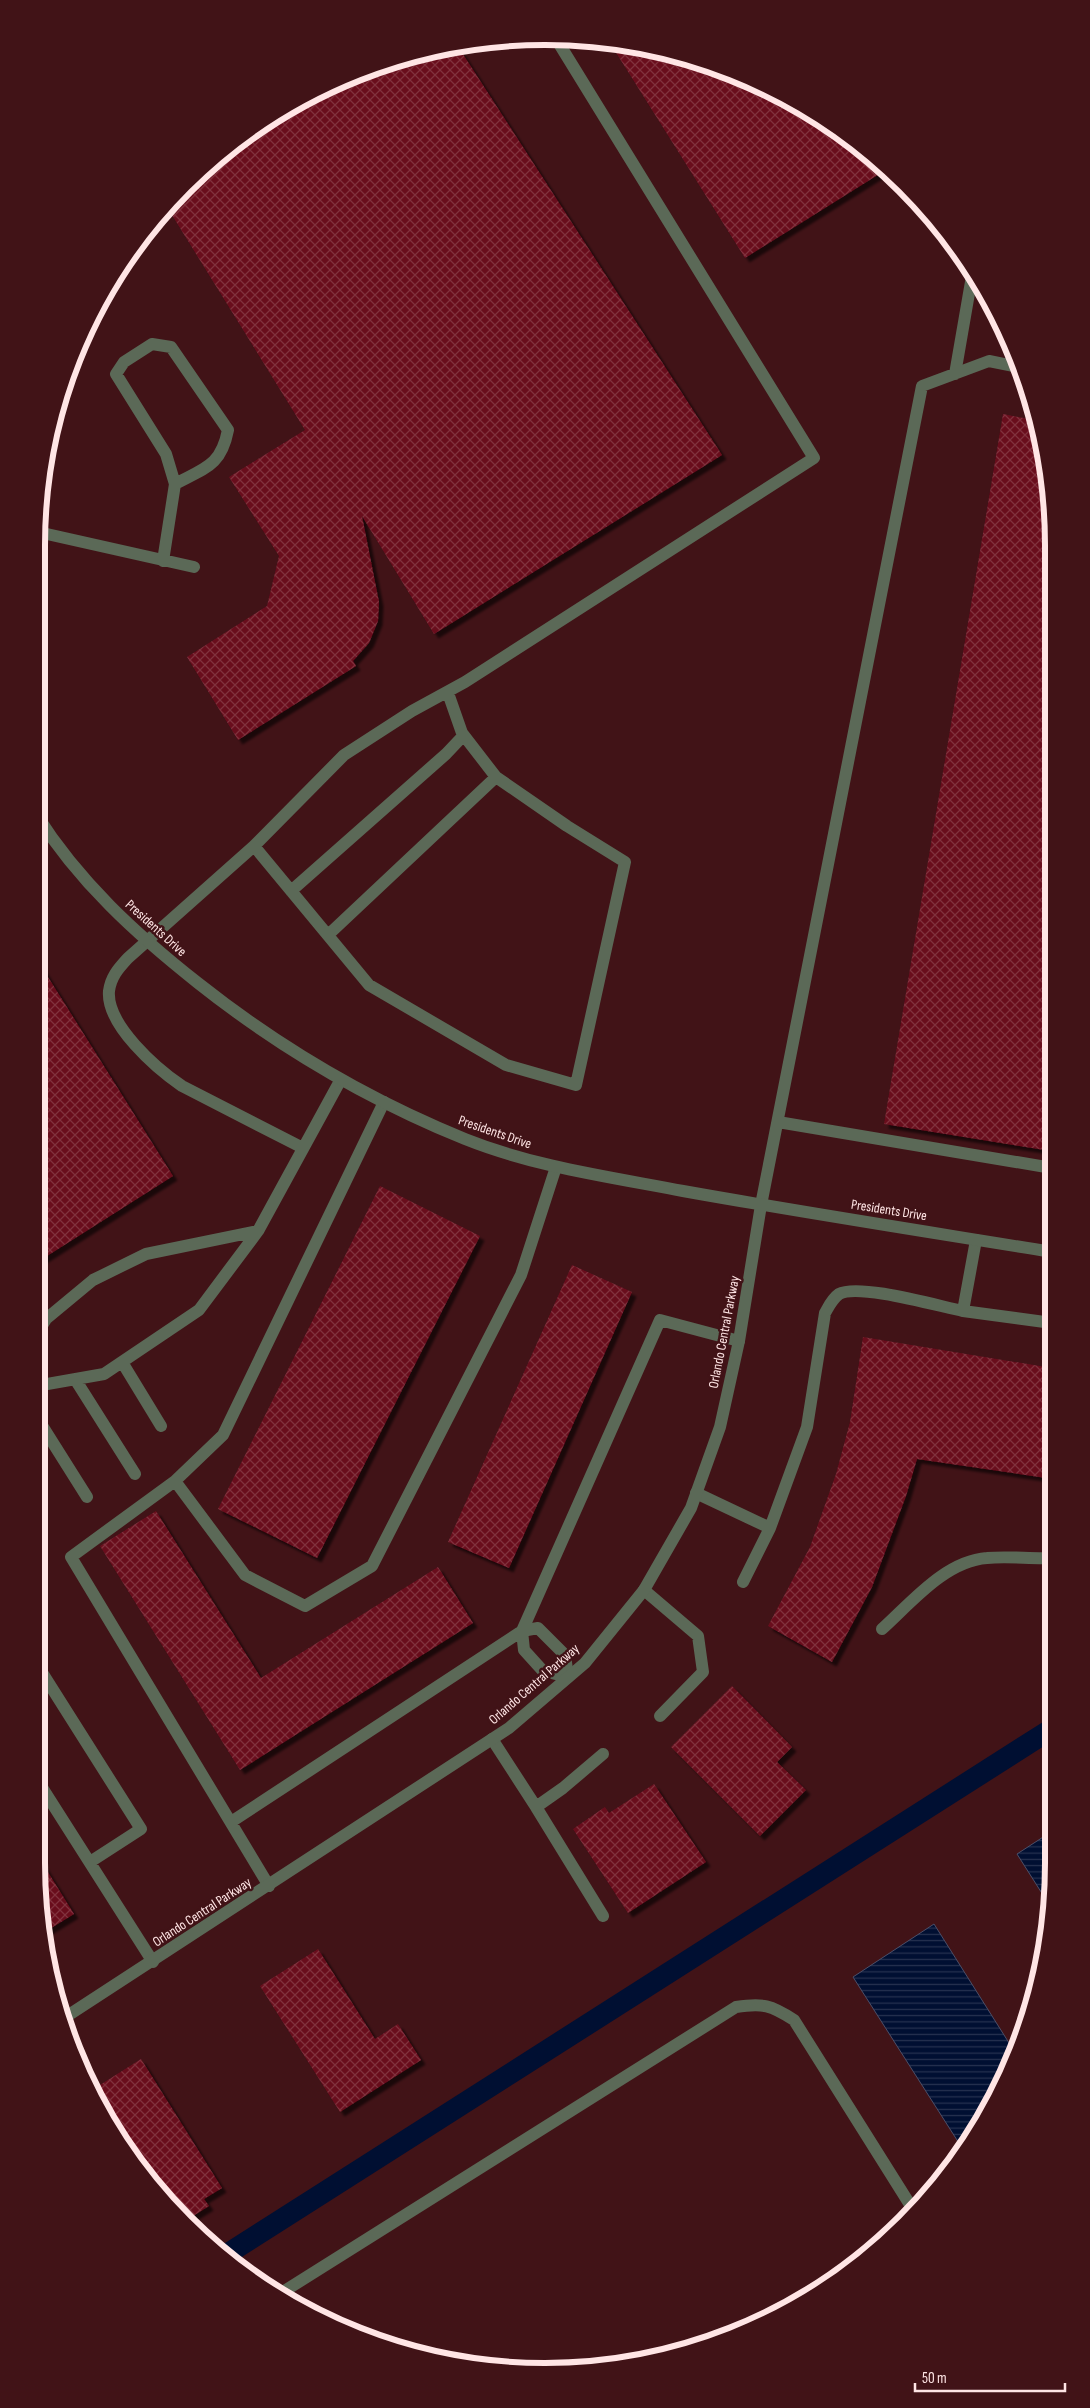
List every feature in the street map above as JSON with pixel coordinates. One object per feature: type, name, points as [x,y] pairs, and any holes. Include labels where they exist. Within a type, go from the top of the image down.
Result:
[{"type":"street","points":[[303,1148],[182,1086],[167,1076],[136,1046],[113,1012],[109,992],[114,974],[128,958],[254,846],[344,755],[412,711],[448,693],[814,458],[560,45]]},
{"type":"street","points":[[955,374],[971,283]]},
{"type":"street","points":[[163,560],[175,484],[166,454],[116,374],[124,362],[152,344],[171,347],[228,430],[224,447],[211,465],[175,484]]},
{"type":"street","points":[[955,374],[988,361],[1011,365]]},
{"type":"street","name":"Orlando Central Parkway","points":[[69,2015],[509,1728],[585,1663],[644,1590],[691,1508],[720,1426],[739,1341],[761,1205],[922,386],[955,374]]},
{"type":"street","points":[[45,534],[194,567]]},
{"type":"street","points":[[254,846],[369,985],[506,1065],[576,1085],[625,862],[567,826],[496,777],[463,736],[448,693]]},
{"type":"street","points":[[291,891],[446,754],[463,736]]},
{"type":"street","points":[[328,935],[496,777]]},
{"type":"street","name":"Presidents Drive","points":[[45,826],[93,890],[146,942],[225,1004],[293,1053],[340,1080],[467,1140],[556,1168],[761,1205],[1045,1251]]},
{"type":"street","points":[[45,1384],[104,1374],[199,1310],[258,1231],[340,1080]]},
{"type":"street","points":[[269,1886],[71,1557],[175,1481],[223,1436],[384,1102]]},
{"type":"street","points":[[778,1122],[1045,1167]]},
{"type":"street","points":[[175,1481],[245,1575],[305,1606],[372,1566],[521,1275],[556,1168]]},
{"type":"street","points":[[45,1321],[93,1280],[146,1254],[258,1231]]},
{"type":"street","points":[[963,1311],[976,1240]]},
{"type":"street","points":[[743,1582],[770,1528],[807,1426],[825,1313],[830,1302],[839,1294],[859,1289],[963,1311],[1045,1322]]},
{"type":"street","points":[[231,1822],[522,1630],[538,1628],[565,1655],[568,1677],[543,1671],[524,1650],[522,1630],[660,1320],[739,1341]]},
{"type":"street","points":[[122,1362],[161,1426]]},
{"type":"street","points":[[75,1379],[135,1474]]},
{"type":"street","points":[[45,1430],[87,1498]]},
{"type":"street","points":[[696,1493],[770,1528]]},
{"type":"street","points":[[882,1629],[934,1582],[968,1562],[986,1558],[1045,1558]]},
{"type":"street","points":[[644,1590],[698,1636],[703,1672],[660,1716]]},
{"type":"street","points":[[45,1677],[141,1829],[90,1862]]},
{"type":"street","points":[[492,1739],[603,1916]]},
{"type":"street","points":[[536,1807],[563,1788],[603,1754]]},
{"type":"street","points":[[45,1792],[153,1962]]},
{"type":"street","points":[[286,2290],[736,2007],[758,2004],[775,2008],[794,2020],[910,2205]]},
{"type":"water","points":[[1045,1836],[1044,1896],[1017,1854]]},
{"type":"water","points":[[934,1924],[1010,2045],[978,2113],[959,2143],[853,1977]]},
{"type":"building","points":[[614,50],[674,62],[736,83],[795,112],[823,129],[880,174],[745,258]]},
{"type":"building","points":[[462,52],[722,455],[434,634],[362,516],[379,602],[378,621],[369,643],[353,661],[356,666],[238,740],[187,657],[267,606],[279,556],[229,477],[305,430],[171,213],[215,169],[267,129],[295,112],[354,83],[384,72],[416,62]]},
{"type":"building","points":[[1003,414],[1029,419],[1041,480],[1044,512],[1045,1150],[884,1124]]},
{"type":"building","points":[[45,972],[173,1176],[45,1257]]},
{"type":"building","points":[[380,1186],[480,1236],[317,1558],[218,1509]]},
{"type":"building","points":[[572,1265],[632,1292],[509,1568],[448,1542]]},
{"type":"building","points":[[863,1337],[1045,1367],[1045,1478],[917,1459],[906,1496],[872,1587],[832,1662],[768,1626],[810,1547],[836,1474],[850,1422]]},
{"type":"building","points":[[156,1511],[261,1678],[438,1567],[473,1623],[240,1770],[100,1546]]},
{"type":"building","points":[[732,1686],[792,1747],[777,1762],[806,1790],[760,1836],[671,1747]]},
{"type":"building","points":[[654,1784],[706,1862],[628,1913],[573,1829],[605,1807],[609,1813]]},
{"type":"building","points":[[45,1868],[74,1914],[49,1929]]},
{"type":"building","points":[[318,1949],[375,2039],[398,2024],[421,2060],[340,2112],[260,1986]]},
{"type":"building","points":[[141,2059],[222,2188],[204,2199],[209,2206],[191,2217],[169,2193],[129,2141],[98,2086]]},
{"type":"waterway","points":[[231,2252],[1045,1733]]}]
